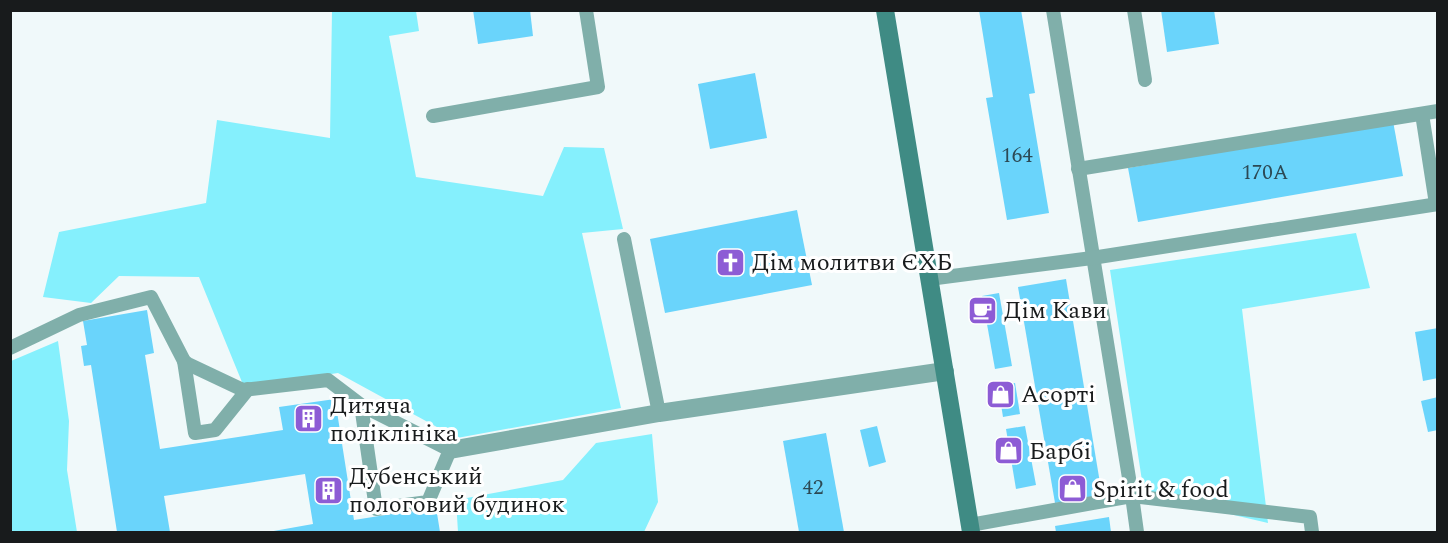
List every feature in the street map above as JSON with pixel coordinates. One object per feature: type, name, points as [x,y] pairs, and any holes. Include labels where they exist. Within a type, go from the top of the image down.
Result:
[{"type":"main road","points":[[885,10],[970,529]]},
{"type":"street","points":[[450,450],[659,413],[945,371]]},
{"type":"lane","points":[[433,116],[598,87],[586,10]]},
{"type":"lane","points":[[1053,10],[1129,478]]},
{"type":"lane","points":[[1134,10],[1145,80]]},
{"type":"lane","points":[[1078,169],[1437,111]]},
{"type":"lane","points":[[929,279],[1092,258],[1437,204],[1422,114]]},
{"type":"lane","points":[[624,239],[659,413]]},
{"type":"lane","points":[[10,348],[79,315],[151,297],[184,361],[195,433],[215,430],[248,389]]},
{"type":"lane","points":[[184,361],[243,390],[328,380],[361,405],[450,450],[428,502],[376,509],[361,405]]},
{"type":"lane","points":[[1132,496],[1137,532]]},
{"type":"lane","points":[[970,529],[1132,496],[1310,517],[1312,532]]},
{"type":"shaded area","points":[[332,11],[416,11],[419,31],[389,36],[416,177],[543,196],[564,147],[604,148],[623,229],[582,233],[621,408],[457,438],[338,373],[244,387],[199,277],[119,276],[91,303],[43,297],[59,232],[206,203],[217,120],[330,138]]},
{"type":"shaded area","points":[[1356,233],[1370,288],[1242,309],[1268,523],[1144,494],[1110,270]]},
{"type":"shaded area","points":[[58,341],[69,421],[67,470],[77,532],[11,532],[11,361]]},
{"type":"shaded area","points":[[652,434],[658,502],[644,532],[458,532],[456,500],[563,480],[596,443]]},
{"type":"building","points":[[473,10],[530,10],[533,36],[478,44]]},
{"type":"building","points":[[979,10],[1021,10],[1035,93],[1029,94],[1049,213],[1007,220],[986,98],[993,97]]},
{"type":"building","points":[[1161,10],[1214,10],[1219,44],[1167,52]]},
{"type":"building","points":[[755,73],[767,138],[710,149],[698,84]]},
{"type":"building","points":[[1393,121],[1403,176],[1138,222],[1128,168]]},
{"type":"building","name":"Дім молитви ЄХБ","points":[[797,210],[812,285],[665,313],[650,239]]},
{"type":"building","points":[[1066,279],[1102,495],[1055,503],[1018,287]]},
{"type":"building","points":[[999,293],[1012,366],[995,369],[982,296]]},
{"type":"building","name":"Дитяча поліклініка","points":[[147,310],[154,353],[145,355],[160,449],[283,430],[279,407],[335,399],[354,520],[436,507],[440,532],[268,532],[313,524],[305,474],[164,496],[170,532],[117,532],[91,365],[84,366],[81,346],[87,345],[83,321]]},
{"type":"building","points":[[1438,328],[1438,378],[1423,381],[1415,332]]},
{"type":"building","points":[[1015,383],[1020,414],[1003,417],[998,386]]},
{"type":"building","points":[[1438,397],[1438,430],[1428,432],[1421,401]]},
{"type":"building","points":[[877,426],[886,462],[869,467],[860,430]]},
{"type":"building","points":[[1025,426],[1036,485],[1016,489],[1006,429]]},
{"type":"building","points":[[826,433],[844,532],[799,532],[783,441]]},
{"type":"building","points":[[1109,517],[1111,532],[1056,532],[1055,526]]},
{"type":"place","name":"Дім молитви ЄХБ","points":[[731,262]]},
{"type":"place","name":"Дім Кави","points":[[983,310]]},
{"type":"place","name":"Асорті","points":[[1000,394]]},
{"type":"place","name":"Дитяча поліклініка","points":[[309,419]]},
{"type":"place","name":"Барбі","points":[[1008,451]]},
{"type":"place","name":"Spirit & food","points":[[1072,489]]},
{"type":"place","name":"Дубенський пологовий будинок","points":[[328,490]]}]
